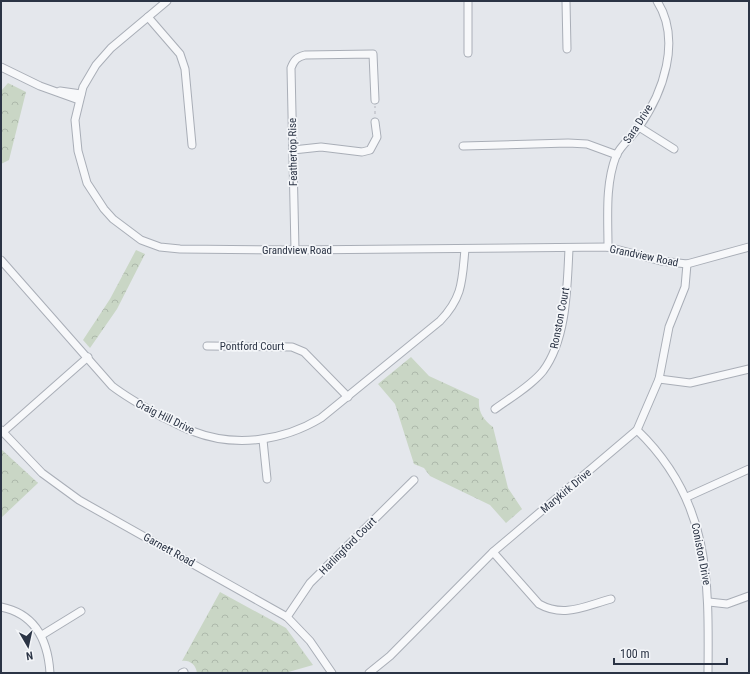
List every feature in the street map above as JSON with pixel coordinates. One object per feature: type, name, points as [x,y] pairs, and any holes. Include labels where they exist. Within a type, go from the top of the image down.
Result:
[{"type":"street","name":"Grandview Road","points":[[167,1],[103,56],[88,78],[80,97],[75,120],[81,166],[87,183],[104,209],[126,230],[141,240],[160,247],[180,249],[569,249],[608,247],[661,261],[687,264],[749,247]]},
{"type":"street","points":[[468,1],[468,53]]},
{"type":"street","points":[[566,1],[567,49]]},
{"type":"street","name":"Sara Drive","points":[[608,247],[609,185],[617,155],[639,127],[663,83],[666,67],[667,30],[657,1]]},
{"type":"street","points":[[148,17],[180,54],[185,69],[192,145]]},
{"type":"street","name":"Feathertop Rise","points":[[295,250],[291,68],[296,59],[300,56],[373,54],[375,100]]},
{"type":"street","points":[[1,67],[40,86],[80,97]]},
{"type":"street","points":[[293,150],[321,147],[362,152],[370,150],[377,137],[375,122]]},
{"type":"street","points":[[639,127],[674,149]]},
{"type":"street","points":[[463,146],[568,143],[586,144],[617,155]]},
{"type":"street","name":"Craig Hill Drive","points":[[1,260],[112,386],[128,399],[192,431],[229,440],[263,440],[305,427],[321,418],[440,321],[450,310],[458,296],[462,283],[465,249]]},
{"type":"street","name":"Ronston Court","points":[[495,409],[542,372],[552,356],[558,341],[566,294],[569,249]]},
{"type":"street","name":"Marykirk Drive","points":[[369,673],[390,656],[493,552],[637,430],[659,379],[669,327],[685,286],[687,264]]},
{"type":"street","name":"Pontford Court","points":[[207,346],[292,347],[304,352],[348,397]]},
{"type":"street","points":[[2,431],[88,357]]},
{"type":"street","points":[[659,379],[690,383],[749,369]]},
{"type":"street","name":"Coniston Drive","points":[[637,430],[656,448],[670,467],[686,497],[698,531],[705,565],[709,602],[708,673]]},
{"type":"street","name":"Garnett Road","points":[[2,431],[42,473],[79,500],[287,617],[310,641],[332,673]]},
{"type":"street","points":[[263,440],[267,479]]},
{"type":"street","points":[[686,497],[749,469]]},
{"type":"street","name":"Harlingford Court","points":[[287,617],[310,583],[414,480]]},
{"type":"street","points":[[493,552],[539,604],[548,609],[556,612],[569,611],[610,599]]},
{"type":"street","points":[[709,602],[728,604],[744,600],[749,596]]},
{"type":"street","points":[[1,607],[10,609],[21,616],[42,635],[49,660],[50,673]]},
{"type":"street","points":[[42,635],[81,611]]},
{"type":"path","points":[[375,100],[375,122]]},
{"type":"green space","points":[[8,83],[26,92],[9,160],[1,164],[1,91]]},
{"type":"green space","points":[[136,250],[145,254],[117,309],[90,348],[83,340],[110,299]]},
{"type":"green space","points":[[411,357],[429,376],[479,399],[479,408],[482,415],[493,427],[508,488],[522,509],[506,523],[490,505],[430,476],[424,468],[414,464],[395,404],[378,384]]},
{"type":"green space","points":[[1,449],[38,483],[1,518]]},
{"type":"green space","points":[[220,592],[286,628],[313,665],[285,673],[197,673],[192,664],[188,661],[182,661]]}]
